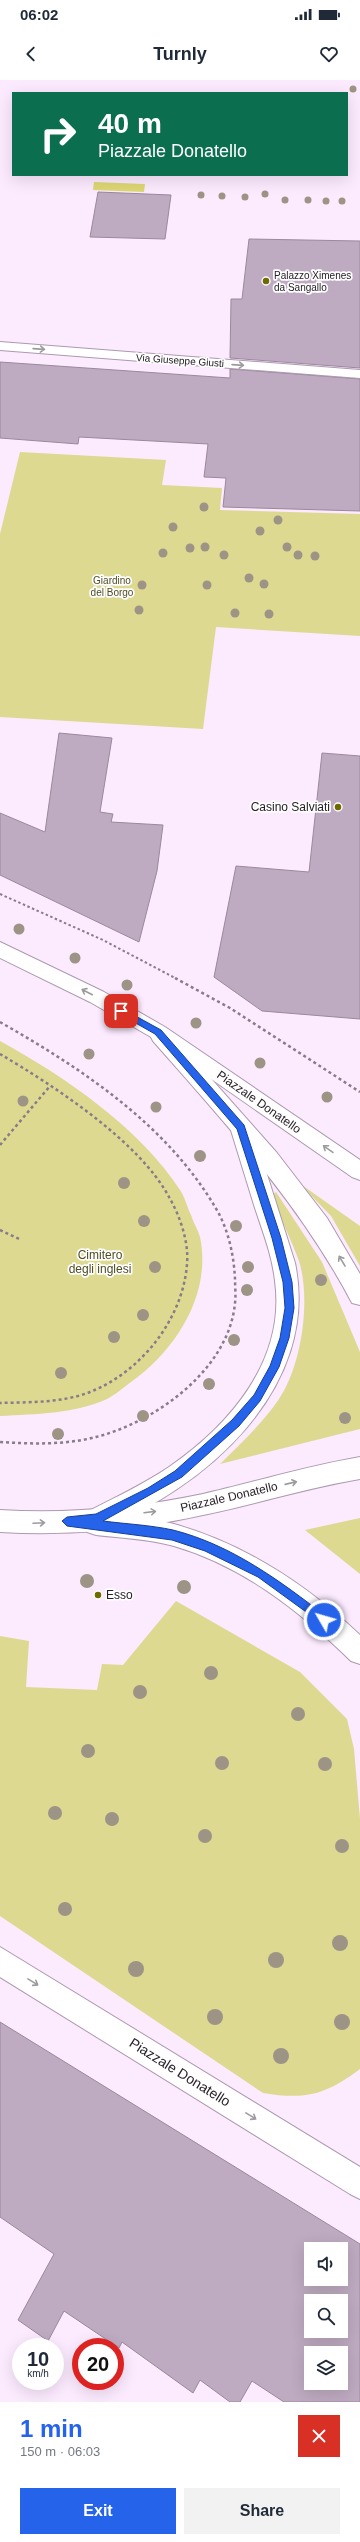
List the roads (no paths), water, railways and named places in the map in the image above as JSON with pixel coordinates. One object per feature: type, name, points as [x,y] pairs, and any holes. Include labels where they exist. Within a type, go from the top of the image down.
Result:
[{"type":"street","name":"Via Giuseppe Giusti","points":[[0,346],[360,374]]},
{"type":"street","name":"Piazzale Donatello","points":[[0,949],[97,997],[158,1032],[360,1171]]},
{"type":"street","name":"Piazzale Donatello","points":[[158,1032],[292,1187],[330,1242],[360,1296]]},
{"type":"street","name":"Piazzale Donatello","points":[[98,1519],[151,1491],[178,1474],[198,1458],[236,1423],[257,1398],[274,1367],[284,1338],[289,1308],[287,1282],[277,1238],[241,1127]]},
{"type":"street","name":"Piazzale Donatello","points":[[0,1521],[30,1523],[98,1519],[179,1509],[360,1468]]},
{"type":"street","name":"Piazzale Donatello","points":[[67,1521],[172,1535],[208,1547],[261,1574],[335,1629],[360,1652]]},
{"type":"street","name":"Piazzale Donatello","points":[[0,1961],[360,2184]]},
{"type":"place","name":"Palazzo Ximenes da Sangallo","points":[[266,281]]},
{"type":"place","name":"Casino Salviati","points":[[338,807]]},
{"type":"place","name":"Esso","points":[[98,1595]]},
{"type":"park label","name":"Giardino del Borgo","points":[[112,586]]},
{"type":"park label","name":"Cimitero degli inglesi","points":[[100,1262]]}]
